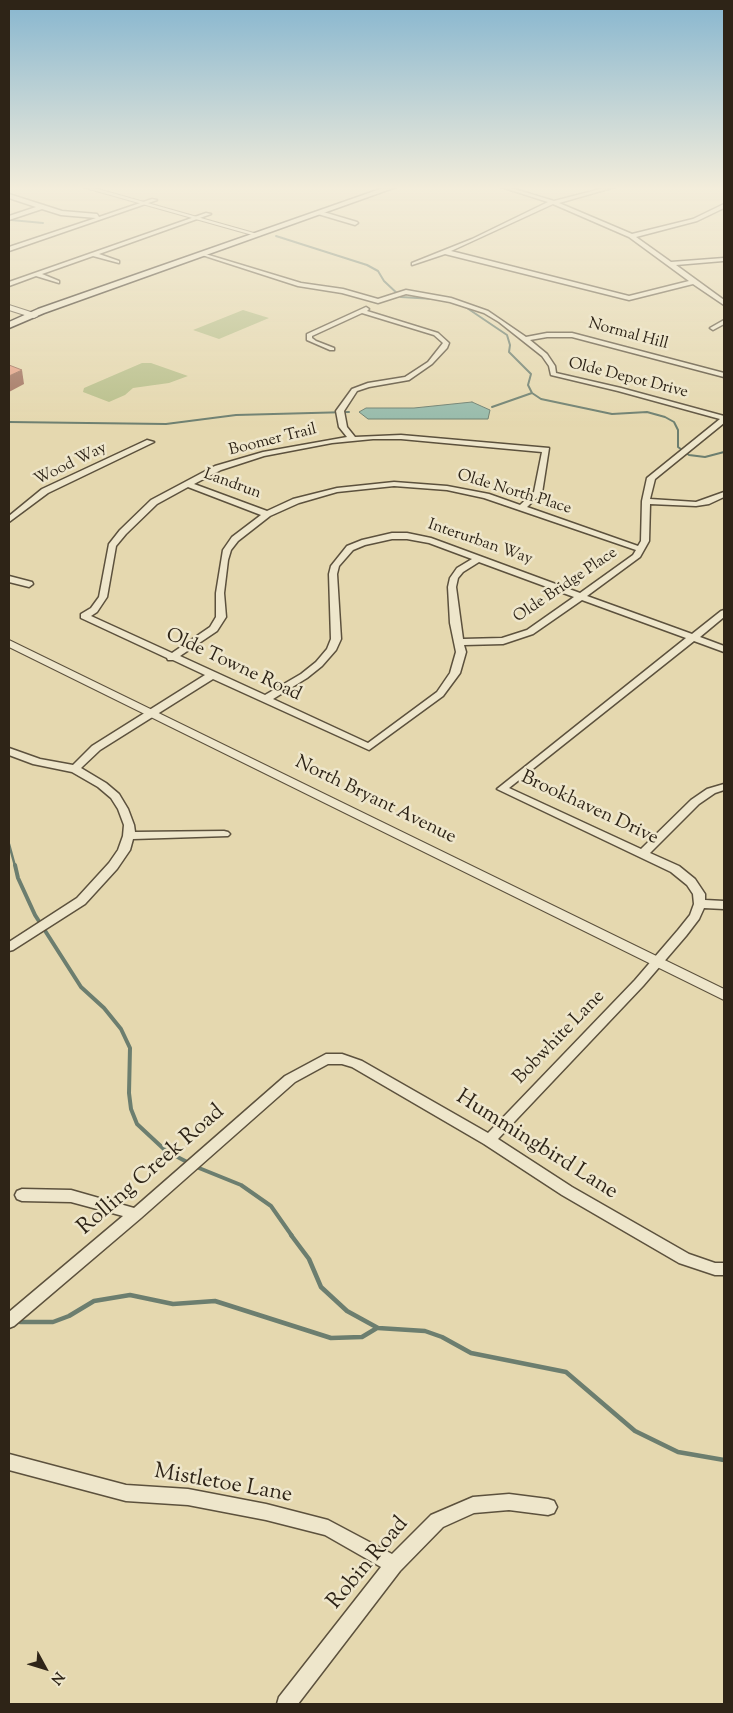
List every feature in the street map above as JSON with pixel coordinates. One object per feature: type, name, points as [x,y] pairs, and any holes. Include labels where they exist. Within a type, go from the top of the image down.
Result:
[{"type":"main road","points":[[9,325],[34,316],[43,315],[76,300],[170,267]]},
{"type":"street","points":[[9,284],[62,267]]},
{"type":"street","points":[[240,267],[300,285],[343,291],[378,301]]},
{"type":"street","points":[[505,267],[629,298],[692,282]]},
{"type":"street","points":[[675,267],[692,282],[724,303]]},
{"type":"street","points":[[38,275],[57,282]]},
{"type":"street","name":"Olde Depot Drive","points":[[332,349],[314,342],[309,338],[310,335],[362,311],[378,301],[406,292],[451,300],[486,312],[524,339],[545,355],[552,366],[553,374],[619,389],[724,419]]},
{"type":"street","points":[[9,307],[34,316]]},
{"type":"street","points":[[352,438],[343,427],[340,411],[354,390],[368,385],[407,379],[430,363],[446,343],[436,334],[362,311]]},
{"type":"street","points":[[713,328],[724,322]]},
{"type":"street","name":"Normal Hill","points":[[524,339],[547,335],[572,335],[724,375]]},
{"type":"street","name":"Olde Bridge Place","points":[[458,642],[484,643],[516,638],[542,625],[636,557],[645,541],[646,501],[651,478],[724,419]]},
{"type":"street","name":"Boomer Trail","points":[[84,616],[94,610],[103,597],[109,556],[122,532],[154,502],[218,468],[263,454],[352,438],[401,437],[546,450],[538,493],[522,508]]},
{"type":"street","name":"Wood Way","points":[[9,520],[45,491],[150,442]]},
{"type":"street","name":"Landrun","points":[[186,484],[267,514]]},
{"type":"street","name":"Olde North Place","points":[[171,658],[214,629],[221,617],[220,593],[227,550],[251,525],[267,514],[296,501],[337,490],[394,484],[447,488],[522,508],[640,549]]},
{"type":"street","points":[[646,501],[696,504],[712,500],[724,494]]},
{"type":"street","name":"Interurban Way","points":[[264,700],[304,676],[319,664],[331,650],[336,639],[333,574],[335,566],[350,548],[377,538],[407,536],[431,540],[724,649]]},
{"type":"street","points":[[458,642],[452,588],[454,578],[460,570],[479,558]]},
{"type":"street","points":[[9,579],[29,584]]},
{"type":"street","name":"Brookhaven Drive","points":[[700,904],[699,894],[691,882],[674,869],[502,789],[724,613]]},
{"type":"street","name":"Olde Towne Road","points":[[84,616],[171,658],[369,747],[440,694],[456,673],[461,652],[458,642]]},
{"type":"street","name":"North Bryant Avenue","points":[[9,643],[155,713],[724,994]]},
{"type":"street","points":[[75,768],[96,748],[155,713],[212,675]]},
{"type":"street","points":[[9,752],[37,762],[75,768],[102,784],[115,796],[128,825],[128,836],[124,850],[113,866],[81,901],[9,948]]},
{"type":"street","points":[[643,853],[695,802],[711,791],[724,787]]},
{"type":"street","points":[[128,836],[224,834]]},
{"type":"street","points":[[656,962],[690,922],[700,904],[724,905]]},
{"type":"street","name":"Bobwhite Lane","points":[[489,1140],[656,962]]},
{"type":"street","name":"Hummingbird Lane","points":[[326,1058],[342,1059],[357,1064],[489,1140],[567,1191],[676,1254],[715,1269],[724,1269]]},
{"type":"street","name":"Rolling Creek Road","points":[[9,1321],[136,1214],[290,1079],[326,1058]]},
{"type":"street","points":[[22,1195],[71,1196],[136,1214]]},
{"type":"street","name":"Mistletoe Lane","points":[[9,1462],[126,1493],[188,1497],[266,1512],[320,1526],[364,1547],[394,1565]]},
{"type":"street","name":"Robin Road","points":[[286,1704],[394,1565],[437,1521],[473,1505],[509,1502],[548,1507]]},
{"type":"green space","points":[[243,310],[269,318],[219,339],[193,330]]},
{"type":"green space","points":[[142,363],[151,363],[188,376],[169,383],[133,388],[125,395],[109,402],[83,392],[84,388]]},
{"type":"shaded area","points":[[472,402],[490,410],[488,419],[368,419],[359,412],[366,408],[414,408]]},
{"type":"building","points":[[9,365],[22,370],[9,376]]},
{"type":"waterway","points":[[371,267],[378,271],[384,281],[401,297],[434,299]]},
{"type":"waterway","points":[[464,306],[507,335],[510,345],[509,352],[531,374],[528,385],[532,393]]},
{"type":"waterway","points":[[492,407],[532,393]]},
{"type":"waterway","points":[[532,393],[541,399],[612,414],[647,412],[665,417],[674,422],[678,430],[678,447],[689,455],[705,457],[724,452]]},
{"type":"waterway","points":[[9,422],[166,424],[236,415],[349,412]]},
{"type":"waterway","points":[[9,844],[15,866]]},
{"type":"waterway","points":[[15,865],[18,878],[35,915],[81,987],[104,1008],[121,1029],[130,1048],[129,1093],[131,1109],[137,1124],[166,1151],[189,1163]]},
{"type":"waterway","points":[[194,1166],[241,1185],[271,1206],[292,1236]]},
{"type":"waterway","points":[[291,1235],[309,1259],[321,1287],[347,1311],[378,1328],[425,1331],[442,1337],[471,1353],[566,1372],[635,1431],[678,1452],[724,1460]]},
{"type":"waterway","points":[[9,1318],[20,1322],[53,1322],[69,1316],[94,1301],[130,1295],[173,1304],[215,1301],[331,1338],[362,1337],[377,1328]]}]
